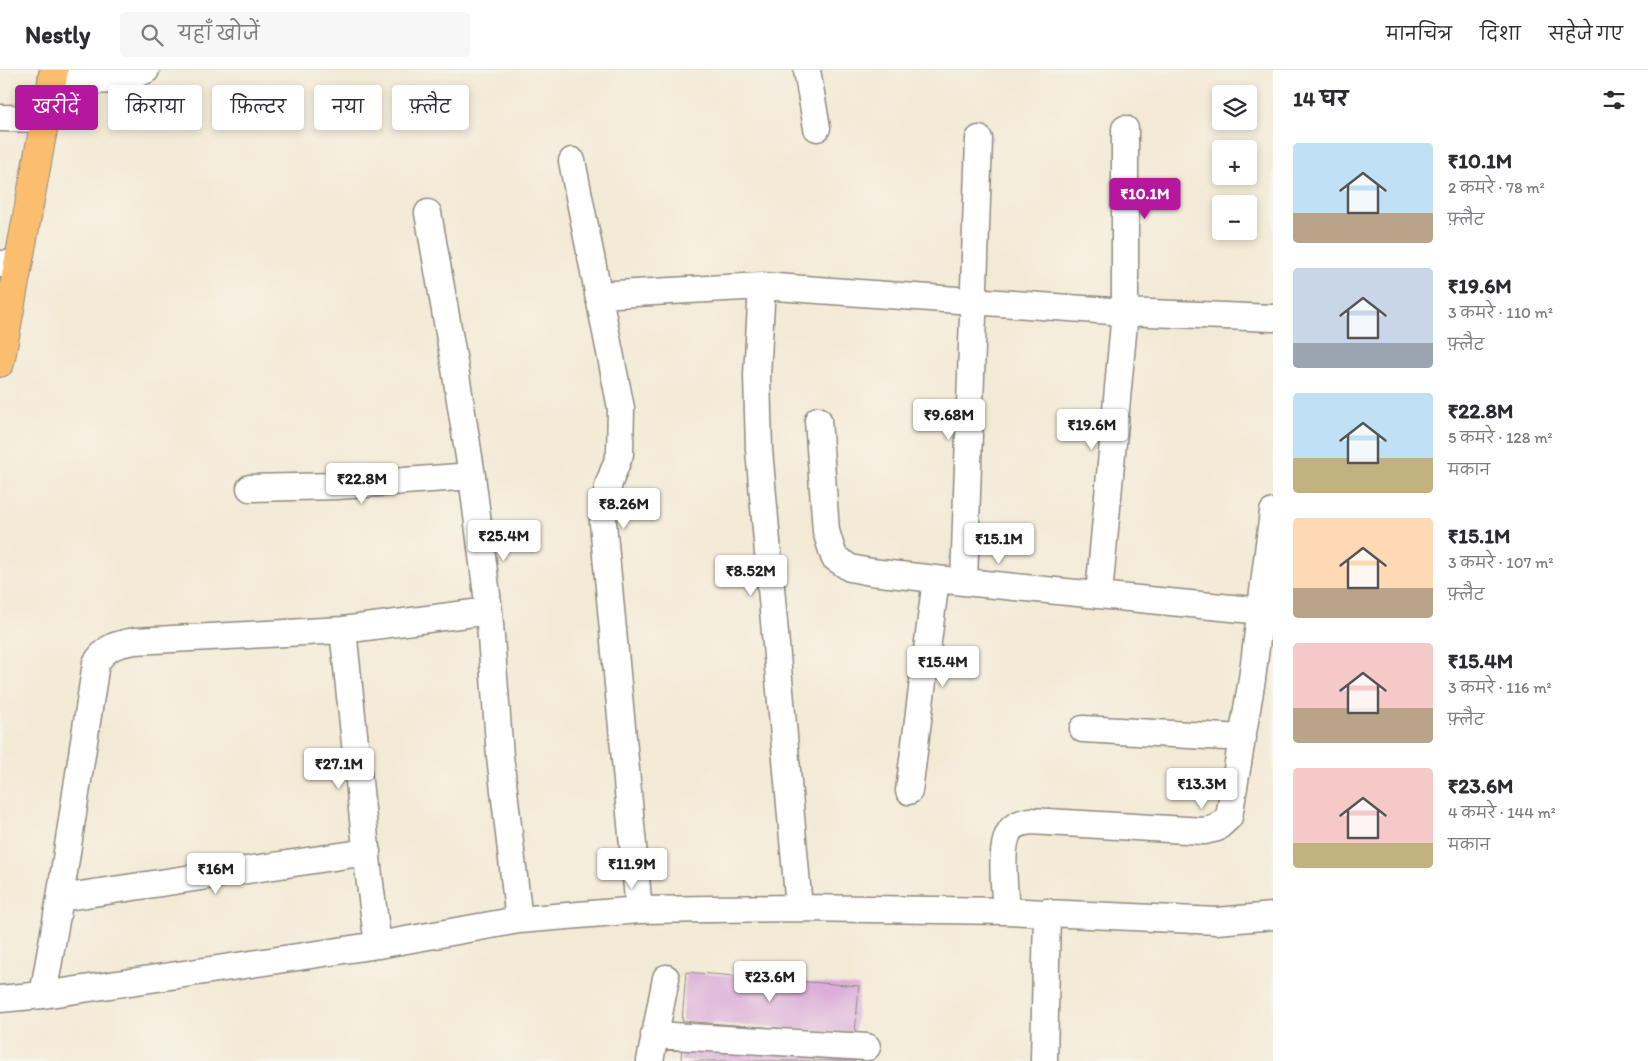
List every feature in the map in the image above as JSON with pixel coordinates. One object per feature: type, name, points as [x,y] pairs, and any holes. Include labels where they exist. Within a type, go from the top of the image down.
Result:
[{"type":"highway","points":[[0,357],[9,264],[42,130]]},
{"type":"street","points":[[53,73],[105,82],[121,80],[146,70]]},
{"type":"street","points":[[807,70],[817,128]]},
{"type":"street","points":[[0,118],[15,118]]},
{"type":"street","points":[[1099,594],[1125,312],[1125,129]]},
{"type":"street","points":[[964,582],[979,139]]},
{"type":"street","points":[[572,161],[621,408],[620,454],[609,482],[604,505],[603,523],[639,910]]},
{"type":"street","points":[[428,213],[472,476],[489,611],[500,756],[519,920]]},
{"type":"street","points":[[598,295],[762,286],[1125,312],[1273,318]]},
{"type":"street","points":[[762,286],[757,375],[759,450],[799,908]]},
{"type":"street","points":[[818,420],[826,531],[834,556],[850,568],[870,572],[964,582],[1268,611]]},
{"type":"street","points":[[250,488],[337,486],[472,476]]},
{"type":"street","points":[[1006,911],[1004,850],[1006,838],[1014,826],[1030,821],[1204,831],[1217,828],[1229,817],[1268,611],[1273,512]]},
{"type":"street","points":[[909,791],[936,579]]},
{"type":"street","points":[[43,995],[96,663],[103,652],[117,644],[135,641],[344,630],[489,611]]},
{"type":"street","points":[[344,630],[378,945]]},
{"type":"street","points":[[1082,729],[1243,738]]},
{"type":"street","points":[[60,898],[367,852]]},
{"type":"street","points":[[0,999],[43,995],[378,945],[519,920],[639,910],[799,908],[1006,911],[1217,921],[1273,916]]},
{"type":"street","points":[[1044,1061],[1047,912]]},
{"type":"street","points":[[650,1061],[666,978]]},
{"type":"street","points":[[654,1035],[867,1047]]},
{"type":"building","points":[[686,972],[859,986],[855,1034],[682,1021]]},
{"type":"building","points":[[682,1045],[856,1058],[856,1061],[681,1061]]}]
